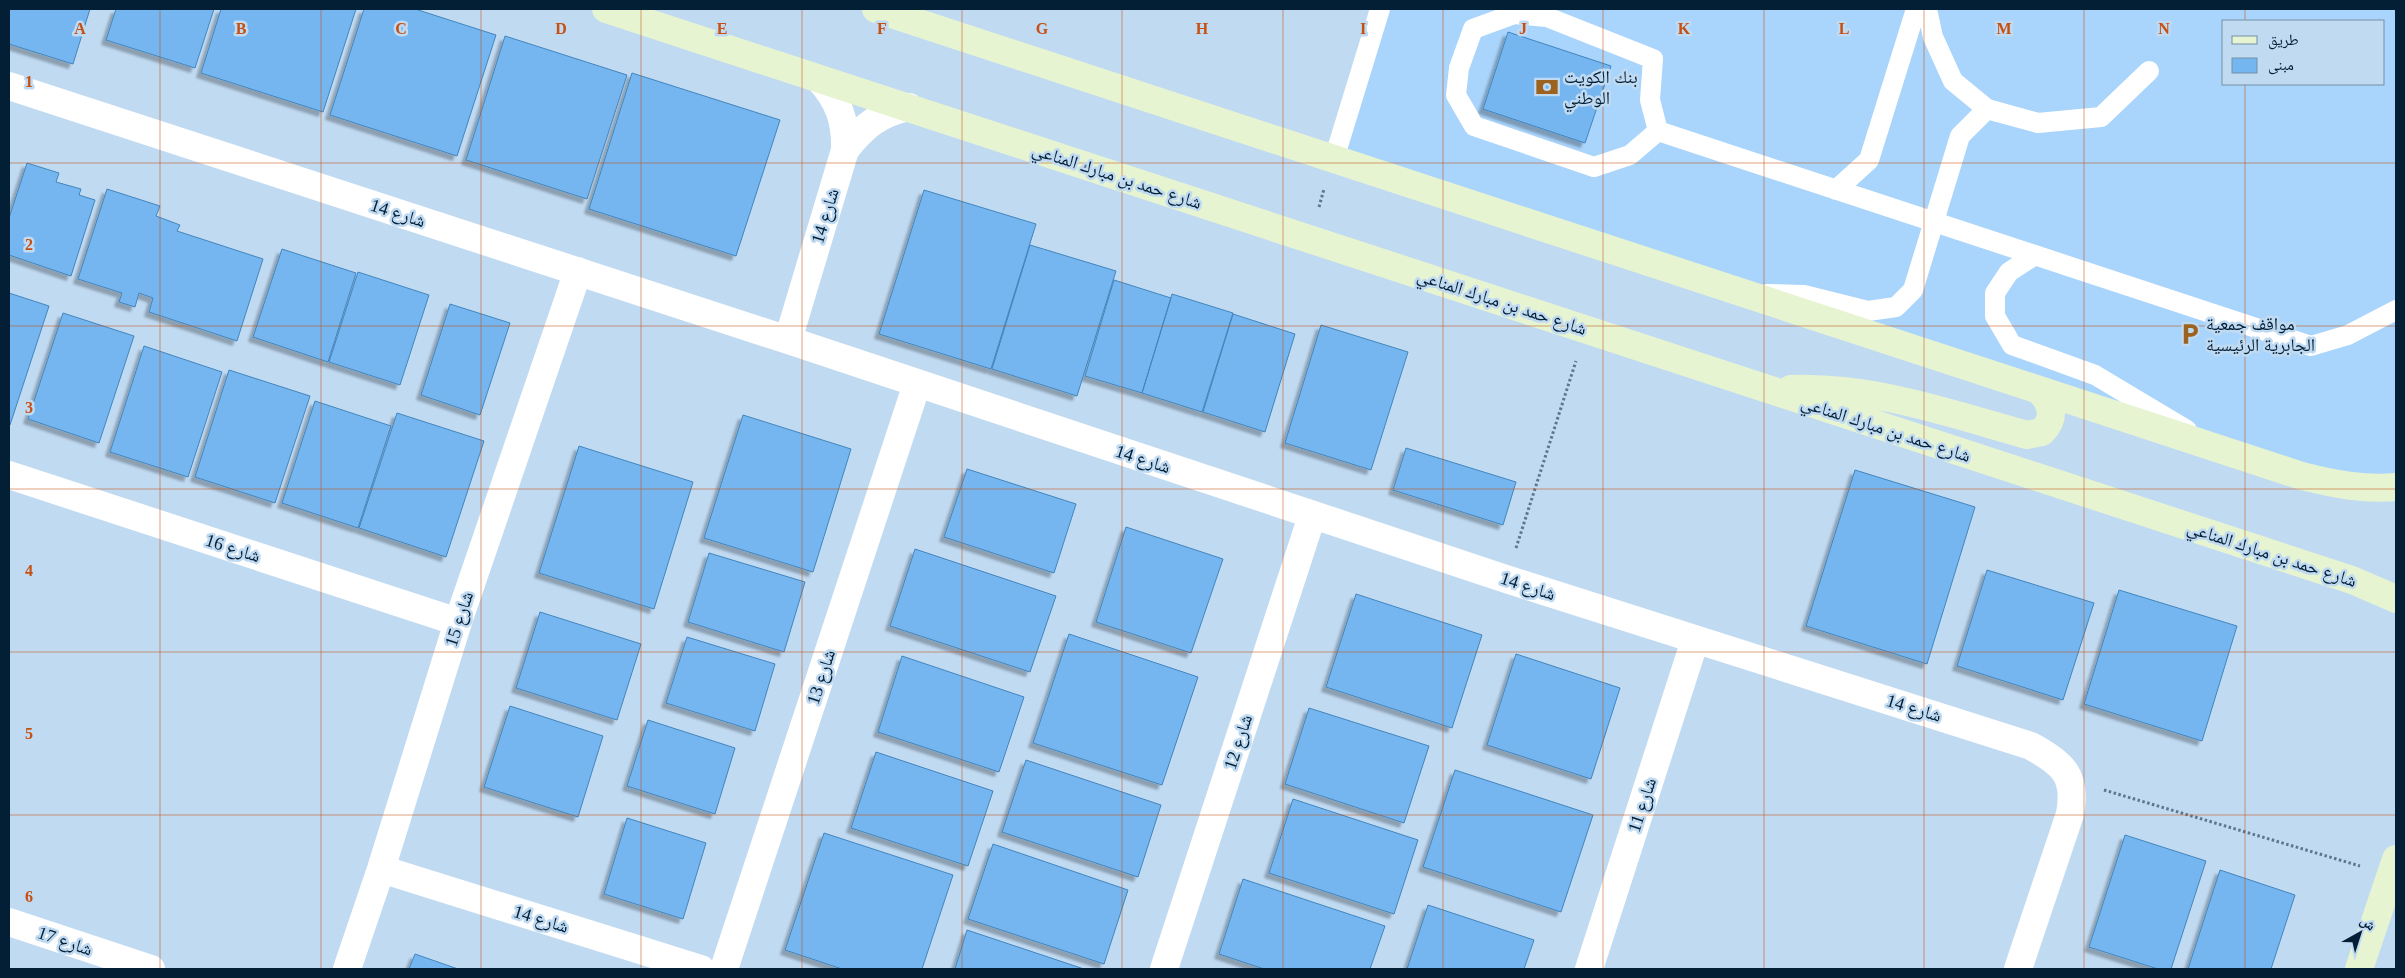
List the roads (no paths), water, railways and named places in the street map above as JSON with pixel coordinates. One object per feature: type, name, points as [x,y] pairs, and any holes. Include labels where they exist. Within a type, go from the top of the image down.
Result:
[{"type":"street","name":"شارع حمد بن مبارك المناعي","points":[[606,9],[2352,580],[2396,599]]},
{"type":"street","points":[[876,9],[2302,476],[2344,486],[2378,489],[2396,487]]},
{"type":"street","name":"شارع 14","points":[[788,340],[845,150],[844,119],[831,91],[820,80]]},
{"type":"street","name":"شارع 14","points":[[9,86],[788,340],[1312,516],[1696,640],[2010,738],[2030,746],[2057,762],[2065,770],[2070,780],[2073,800],[2018,969]]},
{"type":"street","name":"شارع 14","points":[[845,150],[866,126],[879,116],[909,107]]},
{"type":"street","name":"شارع 15","points":[[347,969],[381,869],[458,622],[578,272]]},
{"type":"street","name":"شارع 13","points":[[724,969],[917,384]]},
{"type":"street","points":[[1769,390],[1856,391],[1900,400],[2027,435],[2042,432],[2050,421],[2052,413],[2050,403],[2039,390]]},
{"type":"street","name":"شارع 16","points":[[9,475],[458,622]]},
{"type":"street","name":"شارع 12","points":[[1164,969],[1312,516]]},
{"type":"street","name":"شارع 11","points":[[1589,969],[1696,640]]},
{"type":"street","points":[[2359,969],[2394,867]]},
{"type":"street","name":"شارع 14","points":[[381,869],[701,969]]},
{"type":"street","name":"شارع 17","points":[[9,922],[150,969]]},
{"type":"lane","points":[[902,9],[963,37]]},
{"type":"lane","points":[[1334,159],[1380,9]]},
{"type":"lane","points":[[1836,190],[1869,160],[1916,9]]},
{"type":"lane","points":[[1926,9],[1934,37],[1953,82],[1987,109],[2038,123],[2101,118],[2149,71]]},
{"type":"lane","points":[[1549,13],[1653,59],[1650,100],[1658,132],[1630,155],[1594,167],[1474,126],[1456,95],[1459,68],[1473,30],[1514,14],[1549,13]]},
{"type":"lane","points":[[1742,293],[1804,295],[1868,311],[1896,307],[1913,290],[1960,136],[1987,109]]},
{"type":"lane","points":[[1658,132],[2310,346],[2348,335],[2396,310]]},
{"type":"lane","points":[[2035,255],[2009,272],[1995,293],[1994,316],[2012,345],[2096,375],[2218,449]]},
{"type":"place","name":"بنك الكويت الوطني","points":[[1547,87]]},
{"type":"place","name":"مواقف جمعية الجابرية الرئيسية","points":[[2190,334]]}]
